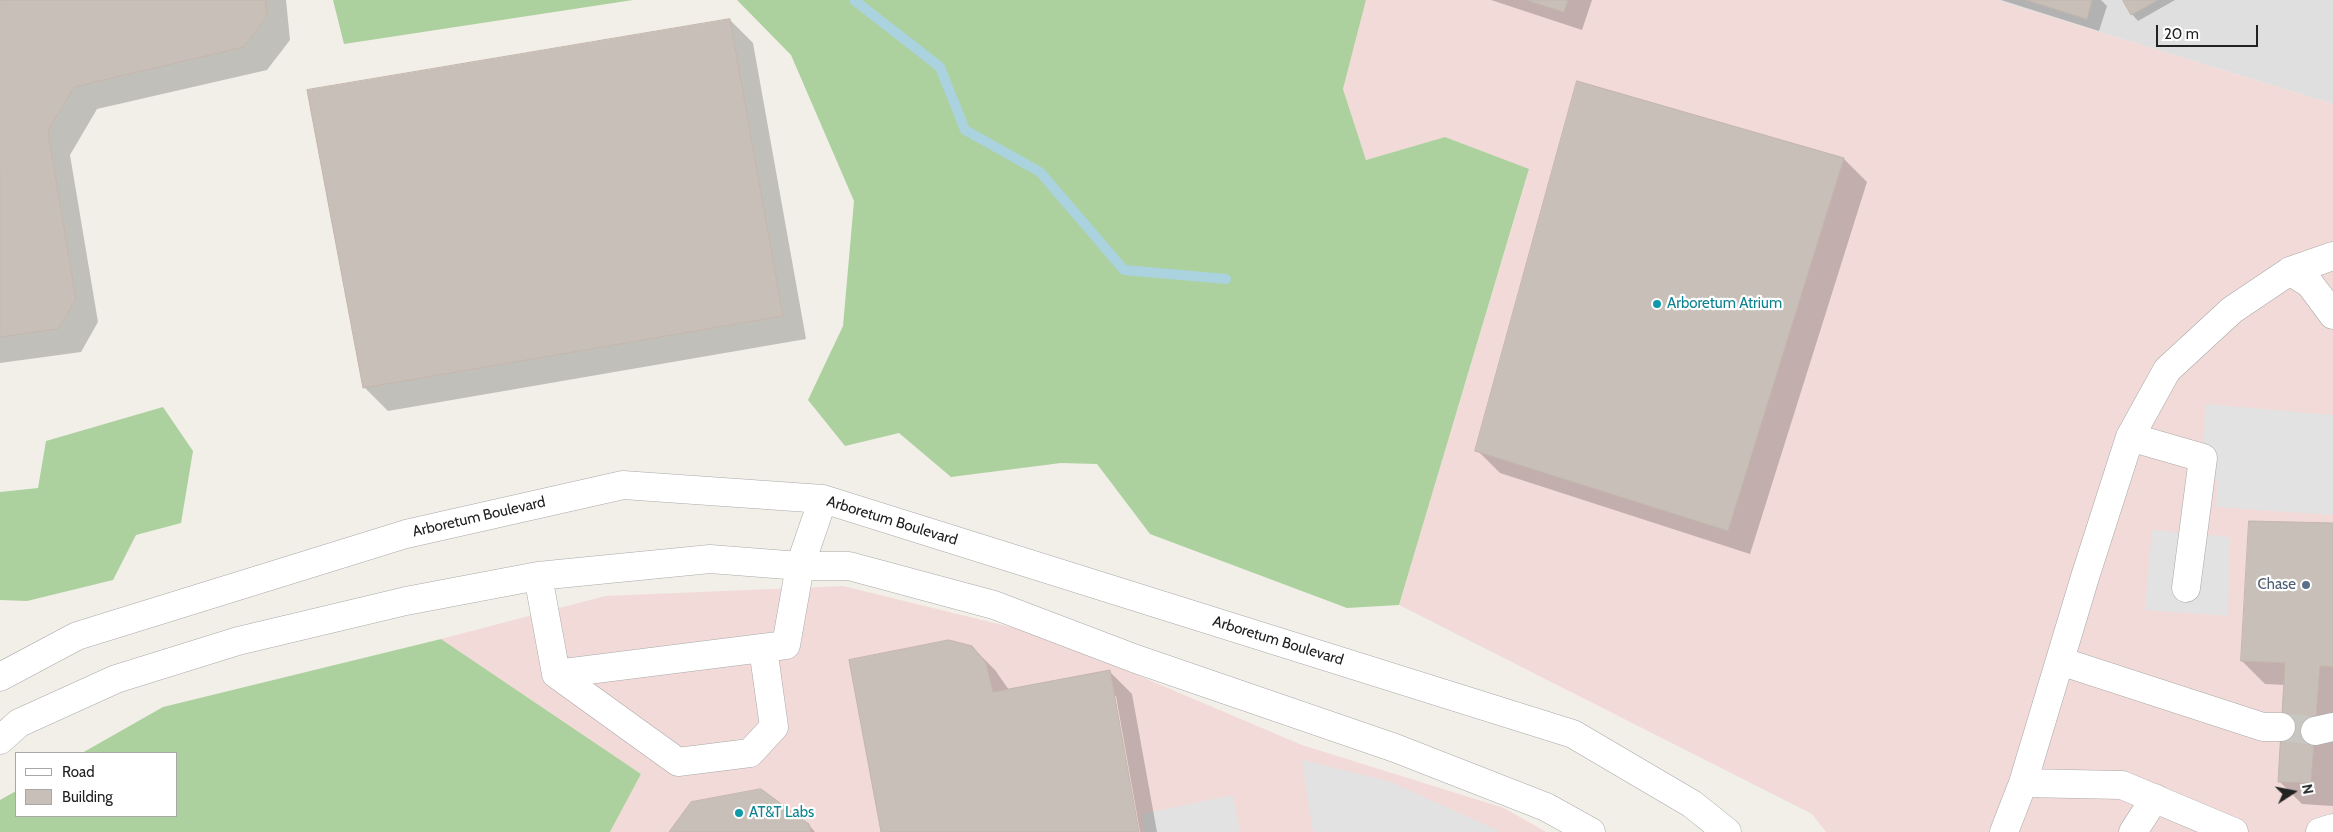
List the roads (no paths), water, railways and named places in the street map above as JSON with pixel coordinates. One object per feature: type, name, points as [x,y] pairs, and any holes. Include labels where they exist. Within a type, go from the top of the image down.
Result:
[{"type":"street","points":[[2004,832],[2023,783],[2130,437],[2167,370],[2232,310],[2290,271],[2333,256]]},
{"type":"street","points":[[2290,271],[2310,284],[2333,315]]},
{"type":"street","points":[[2130,437],[2203,458],[2186,588]]},
{"type":"street","name":"Arboretum Boulevard","points":[[0,677],[76,636],[406,534],[623,485],[824,499],[1574,734],[1692,804],[1727,832]]},
{"type":"street","points":[[556,674],[786,645],[800,566],[824,499]]},
{"type":"street","points":[[0,740],[19,723],[116,679],[238,641],[406,600],[538,576],[710,559],[800,566],[849,566],[994,605],[1136,659],[1395,748],[1546,807],[1591,832]]},
{"type":"street","points":[[538,576],[556,674],[678,762],[750,753],[774,727],[763,648]]},
{"type":"street","points":[[2060,661],[2263,727],[2281,728]]},
{"type":"street","points":[[2023,783],[2122,785],[2234,832]]},
{"type":"street","points":[[2133,832],[2155,798]]},
{"type":"street","points":[[2320,832],[2333,828]]},
{"type":"waterway","points":[[854,0],[940,67],[965,130],[1040,172],[1124,270],[1226,279]]},
{"type":"tunnel","points":[[2281,727],[2315,731]]},
{"type":"place","name":"Arboretum Atrium","points":[[1657,304]]},
{"type":"place","name":"Chase","points":[[2306,585]]},
{"type":"place","name":"AT&T Labs","points":[[739,813]]}]
